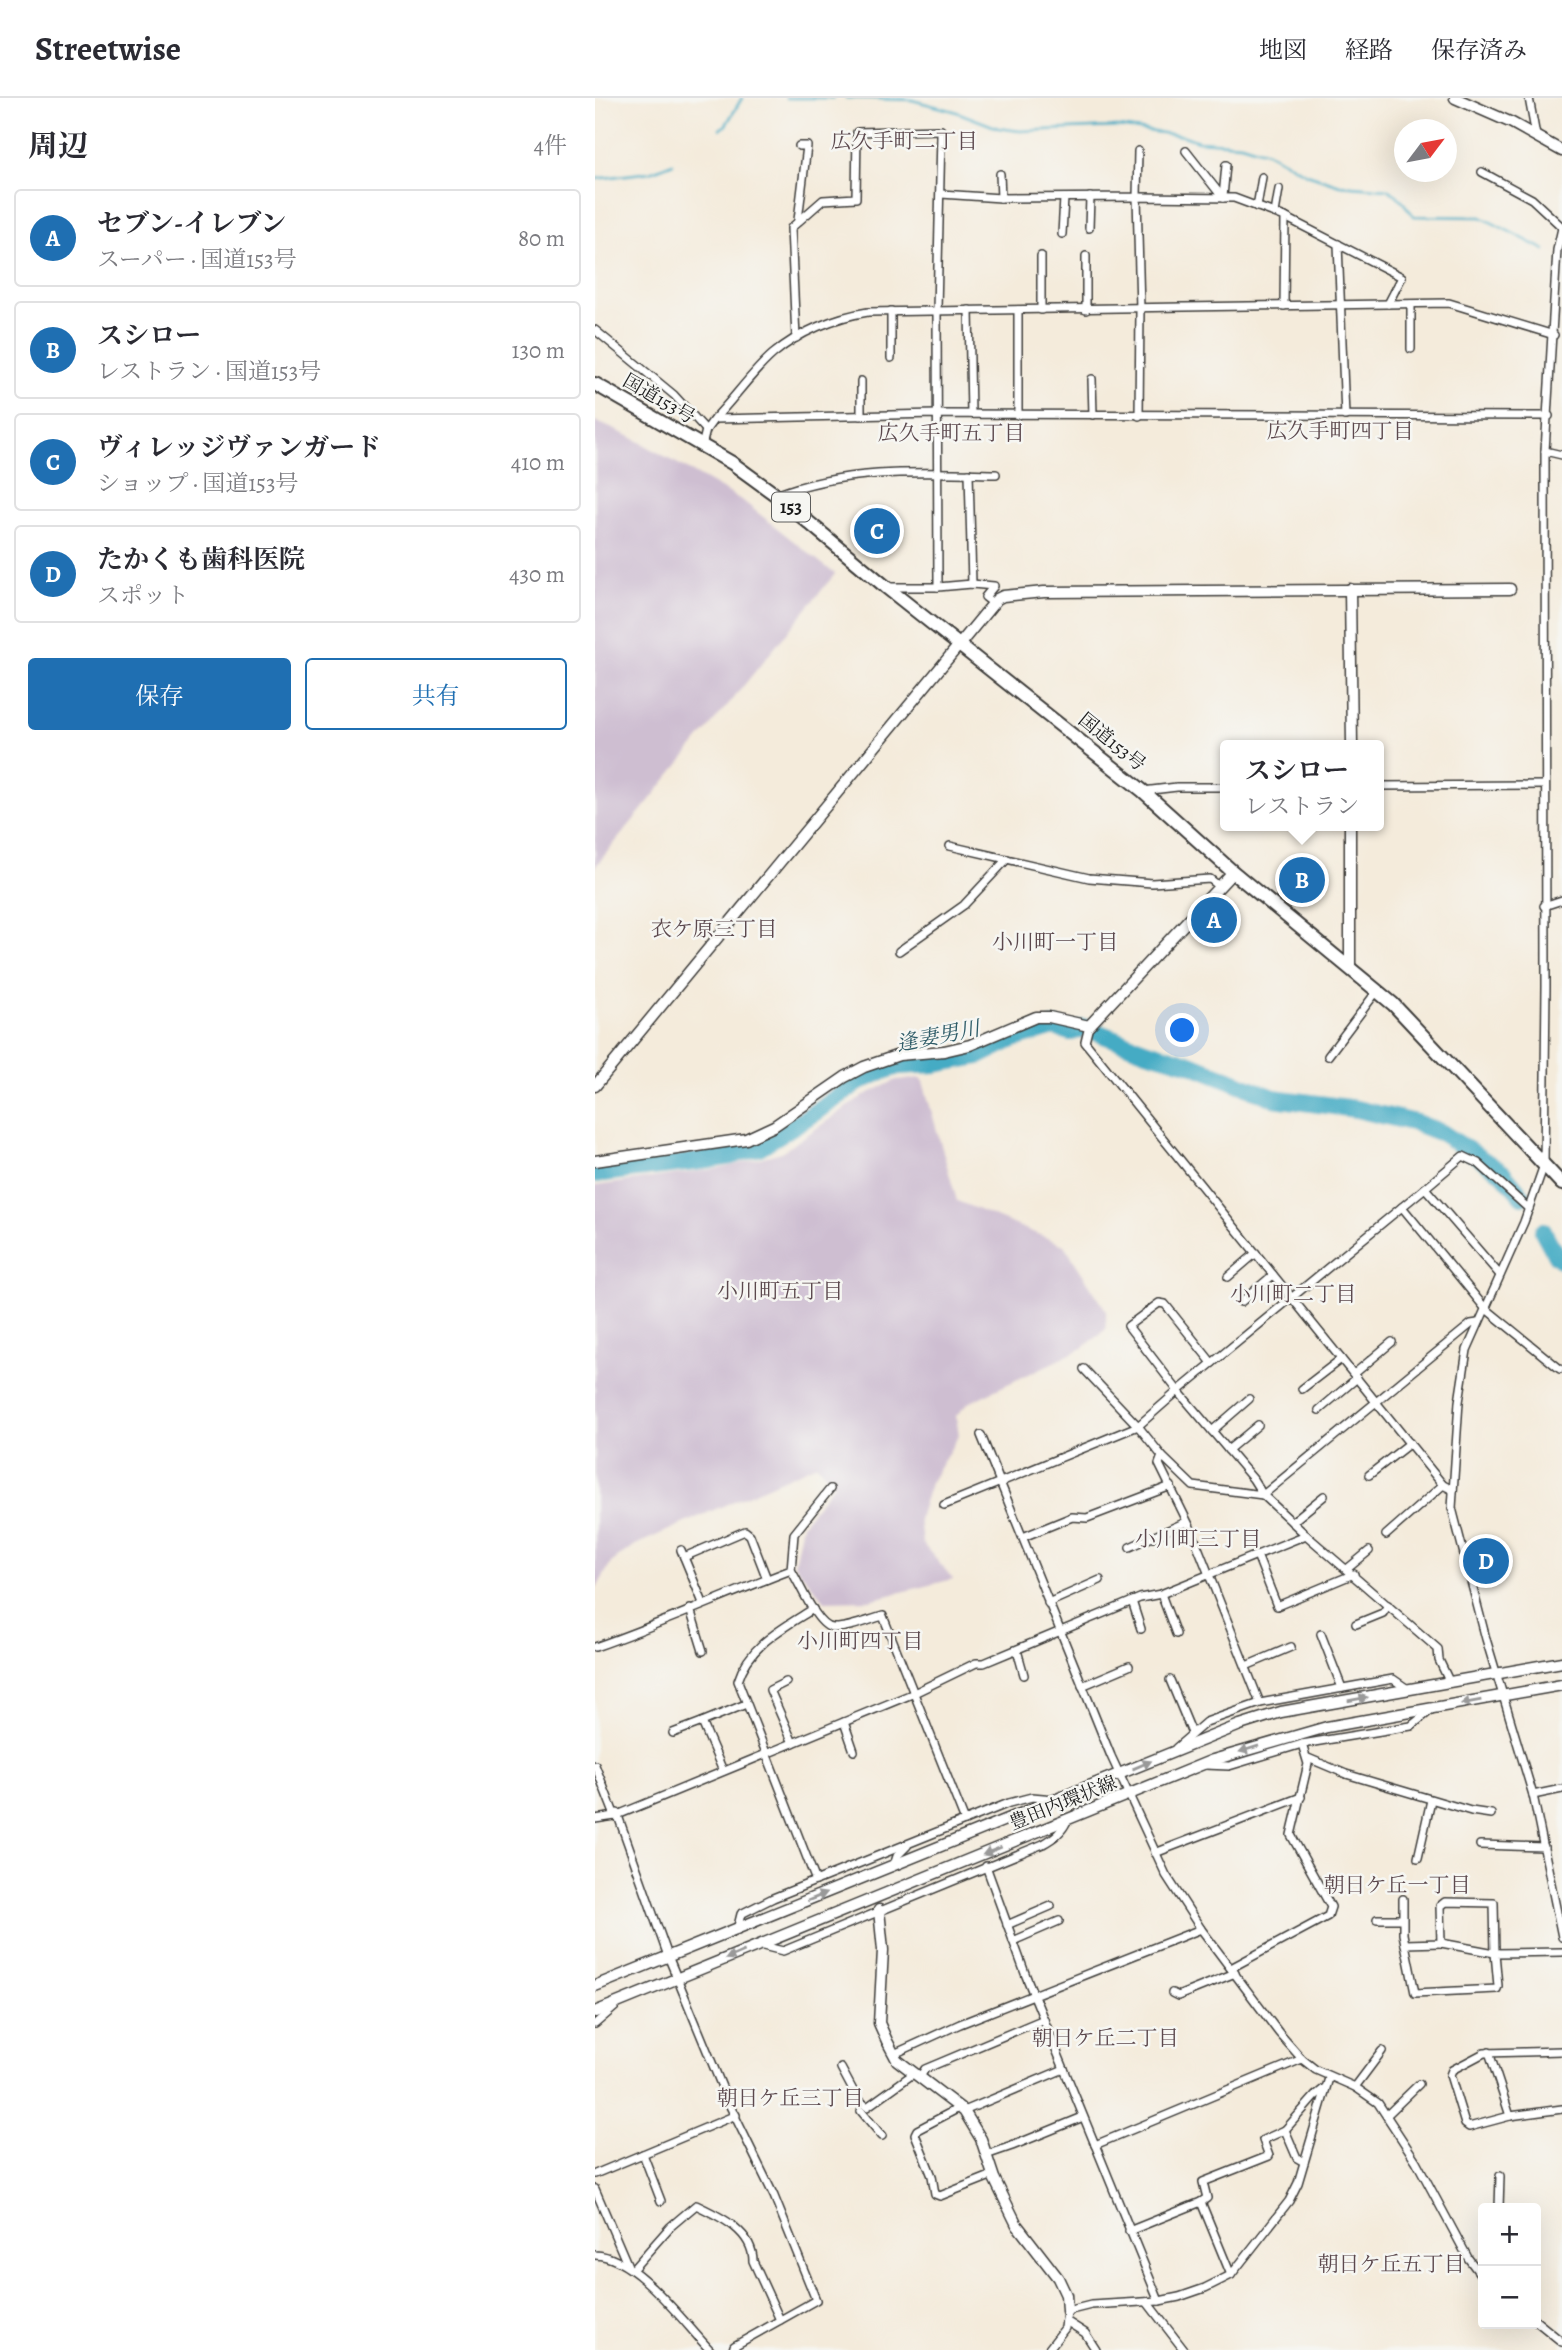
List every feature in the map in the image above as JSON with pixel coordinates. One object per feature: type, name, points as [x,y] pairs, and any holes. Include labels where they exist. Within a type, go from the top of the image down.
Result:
[{"type":"highway","name":"国道153号","points":[[595,384],[732,463],[776,495],[886,587],[1143,791],[1233,872],[1393,1004],[1562,1184]]},
{"type":"street","points":[[1455,98],[1562,151]]},
{"type":"street","points":[[1529,98],[1536,136]]},
{"type":"street","points":[[796,338],[791,228],[823,200],[856,198],[857,132],[941,132],[937,310],[938,587]]},
{"type":"street","points":[[798,220],[807,146],[799,146]]},
{"type":"street","points":[[1186,151],[1223,198]]},
{"type":"street","points":[[1138,152],[1139,416]]},
{"type":"street","points":[[1223,198],[1226,165]]},
{"type":"street","points":[[1482,172],[1532,200],[1562,227],[1557,250],[1545,451],[1546,987],[1543,1165],[1529,1209],[1478,1323],[1463,1367],[1453,1490],[1454,1519],[1486,1639],[1533,1795],[1562,1937]]},
{"type":"street","points":[[1000,174],[1001,198]]},
{"type":"street","points":[[1257,207],[1262,177]]},
{"type":"street","points":[[1275,213],[1279,189]]},
{"type":"street","points":[[941,194],[1001,198],[1234,198],[1285,217],[1402,277],[1388,304]]},
{"type":"street","points":[[1089,228],[1090,197]]},
{"type":"street","points":[[1062,234],[1064,198]]},
{"type":"street","points":[[1284,306],[1285,217]]},
{"type":"street","points":[[1338,244],[1345,416]]},
{"type":"street","points":[[1041,256],[1041,310]]},
{"type":"street","points":[[1086,256],[1086,310]]},
{"type":"street","points":[[702,446],[706,430],[714,419],[772,355],[796,338],[850,315],[937,310],[1449,303],[1554,335]]},
{"type":"street","points":[[1411,304],[1411,349]]},
{"type":"street","points":[[969,310],[971,414]]},
{"type":"street","points":[[1018,310],[1018,415]]},
{"type":"street","points":[[891,311],[891,358]]},
{"type":"street","points":[[595,330],[674,395],[706,430]]},
{"type":"street","points":[[1092,379],[1093,415]]},
{"type":"street","points":[[861,382],[861,416]]},
{"type":"street","points":[[714,419],[937,414],[1549,416]]},
{"type":"street","points":[[1545,451],[1562,455]]},
{"type":"street","points":[[969,473],[972,584]]},
{"type":"street","points":[[776,495],[803,484],[835,477],[996,474]]},
{"type":"street","points":[[886,587],[972,584],[994,586],[985,597],[994,604]]},
{"type":"street","points":[[1350,589],[1352,740]]},
{"type":"street","points":[[595,1086],[959,645],[1003,596],[1044,592],[1510,589]]},
{"type":"street","points":[[1384,786],[1544,785]]},
{"type":"street","points":[[1143,791],[1177,787],[1220,787]]},
{"type":"street","points":[[1350,831],[1350,967]]},
{"type":"street","points":[[950,846],[1089,878],[1152,883],[1210,879],[1219,886]]},
{"type":"street","points":[[899,951],[964,905],[1007,859]]},
{"type":"street","points":[[1233,872],[1089,1026],[1085,1042],[1443,1485],[1453,1490]]},
{"type":"street","points":[[1544,906],[1562,900]]},
{"type":"street","points":[[1328,1056],[1377,991]]},
{"type":"street","points":[[595,1161],[746,1139],[774,1126],[864,1067],[899,1055],[949,1051],[1036,1017],[1049,1017],[1089,1026]]},
{"type":"street","points":[[944,1505],[1138,1426],[1462,1156],[1478,1163],[1529,1209]]},
{"type":"street","points":[[1425,1188],[1500,1275]]},
{"type":"street","points":[[1402,1207],[1485,1308],[1560,1369]]},
{"type":"street","points":[[1228,1277],[1256,1253]]},
{"type":"street","points":[[1241,1302],[1273,1275]]},
{"type":"street","points":[[1212,1363],[1165,1304],[1159,1303],[1128,1326],[1263,1495],[1438,1649],[1450,1683]]},
{"type":"street","points":[[1084,1369],[1138,1426],[1162,1456],[1193,1486],[1263,1495],[1471,1324],[1478,1323]]},
{"type":"street","points":[[1319,1410],[1392,1342]]},
{"type":"street","points":[[1302,1389],[1341,1359]]},
{"type":"street","points":[[1212,1431],[1249,1399]]},
{"type":"street","points":[[1228,1450],[1258,1425]]},
{"type":"street","points":[[981,1434],[1082,1686],[1166,1875],[1201,1929],[1279,2033],[1302,2059],[1329,2078],[1355,2087],[1378,2103],[1416,2161],[1468,2258],[1478,2271]]},
{"type":"street","points":[[1369,1475],[1409,1443]]},
{"type":"street","points":[[1162,1456],[1159,1464],[1190,1527],[1260,1703]]},
{"type":"street","points":[[1386,1535],[1443,1485]]},
{"type":"street","points":[[1023,1537],[1072,1517],[1087,1518],[1171,1486]]},
{"type":"street","points":[[830,1489],[794,1534],[791,1570],[824,1626],[834,1628],[883,1616],[965,1821]]},
{"type":"street","points":[[1292,1522],[1324,1496]]},
{"type":"street","points":[[1131,1547],[1186,1522]]},
{"type":"street","points":[[703,1603],[683,1553],[745,1531],[750,1535],[767,1579]]},
{"type":"street","points":[[595,1819],[616,1814],[767,1754],[912,1694],[976,1663],[984,1663],[1132,1601],[1161,1594],[1306,1535]]},
{"type":"street","points":[[1257,1555],[1277,1606],[1350,1572],[1369,1551]]},
{"type":"street","points":[[595,1647],[791,1570]]},
{"type":"street","points":[[1048,1603],[1100,1580]]},
{"type":"street","points":[[1161,1594],[1176,1634]]},
{"type":"street","points":[[1132,1601],[1141,1629]]},
{"type":"street","points":[[1356,1624],[1383,1612],[1388,1605]]},
{"type":"street","points":[[691,1609],[703,1651]]},
{"type":"street","points":[[813,1609],[761,1644],[741,1671],[738,1681],[816,1881]]},
{"type":"street","points":[[1321,1634],[1342,1688]]},
{"type":"street","points":[[1246,1666],[1291,1647]]},
{"type":"street","points":[[1017,1650],[1024,1675]]},
{"type":"street","name":"豊田内環状線","points":[[595,1986],[1240,1725],[1282,1712],[1561,1661]]},
{"type":"street","points":[[1082,1686],[1129,1666]]},
{"type":"street","points":[[1173,1751],[1206,1722],[1260,1703],[1393,1679],[1409,1690]]},
{"type":"street","points":[[1170,1680],[1192,1733]]},
{"type":"street","points":[[786,1682],[770,1690],[793,1743]]},
{"type":"street","name":"豊田内環状線","points":[[595,2012],[1203,1764],[1327,1727],[1562,1685]]},
{"type":"street","points":[[673,1733],[746,1704]]},
{"type":"street","points":[[1203,1764],[1229,1766],[1302,1744],[1411,1727],[1431,1709]]},
{"type":"street","points":[[702,1722],[723,1771]]},
{"type":"street","points":[[844,1722],[854,1751]]},
{"type":"street","points":[[1172,1993],[1178,1996],[1233,1970],[1328,1916],[1331,1907],[1291,1835],[1308,1758],[1302,1744]]},
{"type":"street","points":[[1308,1758],[1346,1774],[1431,1800],[1490,1814]]},
{"type":"street","points":[[595,1765],[616,1814],[668,1956],[729,2104],[774,2196],[816,2300],[734,2346],[733,2350]]},
{"type":"street","points":[[1533,1795],[1562,1789]]},
{"type":"street","points":[[737,1930],[741,1914],[816,1881],[1032,1797],[1055,1799]]},
{"type":"street","points":[[1155,1853],[1301,1797]]},
{"type":"street","points":[[1418,1858],[1431,1800]]},
{"type":"street","points":[[759,1945],[783,1951],[1053,1839],[1067,1821]]},
{"type":"street","points":[[894,1865],[897,1856],[907,1845]]},
{"type":"street","points":[[1481,1845],[1545,1847]]},
{"type":"street","points":[[986,1866],[1034,1994],[1159,2301]]},
{"type":"street","points":[[850,1868],[860,1867],[876,1872]]},
{"type":"street","points":[[918,1894],[932,1874]]},
{"type":"street","points":[[1403,1899],[1402,1919],[1413,1989],[1419,1994],[1497,1989],[1495,1905],[1492,1902],[1441,1904],[1441,1943]]},
{"type":"street","points":[[1007,1925],[1051,1906]]},
{"type":"street","points":[[879,1910],[883,1950],[880,2023],[897,2060],[961,2109],[981,2139],[993,2175],[1017,2225],[1058,2278],[1066,2295],[1065,2328],[1048,2350]]},
{"type":"street","points":[[1377,1919],[1402,1919]]},
{"type":"street","points":[[1013,1941],[1059,1921]]},
{"type":"street","points":[[894,2054],[1034,1994],[1201,1929]]},
{"type":"street","points":[[1405,1944],[1441,1943],[1495,1953],[1562,1952]]},
{"type":"street","points":[[595,2024],[619,2003]]},
{"type":"street","points":[[862,2111],[925,2069],[1044,2019]]},
{"type":"street","points":[[1355,2087],[1381,2051]]},
{"type":"street","points":[[1562,2051],[1489,2052],[1451,2072],[1464,2122],[1469,2127],[1510,2116],[1562,2109]]},
{"type":"street","points":[[1489,2052],[1510,2116]]},
{"type":"street","points":[[1095,2144],[1302,2059]]},
{"type":"street","points":[[841,2068],[862,2111],[882,2136]]},
{"type":"street","points":[[993,2175],[940,2196],[935,2194],[932,2176],[915,2134],[917,2130],[961,2109],[1064,2068]]},
{"type":"street","points":[[1066,2316],[1091,2305],[1159,2301],[1205,2288],[1231,2274],[1287,2205],[1298,2183],[1329,2078]]},
{"type":"street","points":[[1387,2116],[1419,2084]]},
{"type":"street","points":[[1129,2231],[1201,2202],[1207,2198],[1203,2182],[1269,2156],[1263,2140],[1285,2130],[1326,2087]]},
{"type":"street","points":[[595,2174],[736,2115]]},
{"type":"street","points":[[986,2155],[1083,2117]]},
{"type":"street","points":[[1285,2130],[1297,2158],[1304,2162]]},
{"type":"street","points":[[643,2154],[661,2201]]},
{"type":"street","points":[[1499,2203],[1500,2176]]},
{"type":"street","points":[[595,2189],[630,2268]]},
{"type":"street","points":[[1201,2202],[1231,2274]]},
{"type":"street","points":[[630,2268],[696,2205],[717,2214],[744,2234],[781,2320]]},
{"type":"street","points":[[595,2255],[630,2268],[654,2288],[710,2350]]},
{"type":"street","points":[[1147,2302],[1184,2350]]},
{"type":"street","points":[[1066,2316],[1085,2333],[1096,2350]]},
{"type":"street","points":[[1541,2325],[1562,2342]]},
{"type":"shaded area","points":[[595,421],[633,438],[743,501],[835,574],[595,867]]},
{"type":"shaded area","points":[[922,1078],[957,1201],[1064,1245],[1106,1310],[1106,1329],[1083,1348],[968,1403],[956,1416],[959,1435],[930,1483],[919,1518],[922,1543],[953,1579],[870,1600],[825,1601],[794,1564],[802,1524],[834,1484],[817,1464],[633,1546],[611,1563],[595,1588],[595,1186],[723,1168],[782,1152],[865,1095],[896,1080]]},
{"type":"waterway","points":[[720,129],[726,125],[742,98]]},
{"type":"waterway","points":[[786,98],[833,98]]},
{"type":"waterway","points":[[846,98],[912,100],[954,111],[998,128],[1020,131],[1118,127],[1184,136],[1198,141],[1241,144],[1267,152],[1307,174],[1340,185],[1387,189],[1397,195],[1414,216],[1481,217],[1545,250]]},
{"type":"waterway","points":[[595,179],[650,172],[673,163]]},
{"type":"waterway","name":"逢妻男川","points":[[595,1174],[731,1156],[759,1147],[859,1082],[878,1073],[898,1066],[936,1064],[979,1056],[1013,1039],[1054,1027],[1071,1032],[1085,1028],[1188,1063],[1274,1098],[1356,1109],[1416,1123],[1442,1133],[1503,1173],[1522,1196]]},
{"type":"waterway","name":"逢妻男川","points":[[1543,1231],[1556,1255],[1562,1260]]},
{"type":"place","name":"ヴィレッジヴァンガード","points":[[877,531]]},
{"type":"place","name":"スシロー","points":[[1302,880]]},
{"type":"place","name":"セブン-イレブン","points":[[1214,920]]},
{"type":"place","name":"たかくも歯科医院","points":[[1486,1561]]},
{"type":"district","name":"広久手町二丁目","points":[[904,141]]},
{"type":"district","name":"広久手町四丁目","points":[[1340,431]]},
{"type":"district","name":"広久手町五丁目","points":[[951,433]]},
{"type":"district","name":"衣ケ原三丁目","points":[[714,929]]},
{"type":"district","name":"小川町一丁目","points":[[1055,942]]},
{"type":"district","name":"小川町五丁目","points":[[780,1291]]},
{"type":"district","name":"小川町二丁目","points":[[1293,1294]]},
{"type":"district","name":"小川町三丁目","points":[[1198,1539]]},
{"type":"district","name":"小川町四丁目","points":[[860,1641]]},
{"type":"district","name":"朝日ケ丘一丁目","points":[[1397,1885]]},
{"type":"district","name":"朝日ケ丘二丁目","points":[[1105,2038]]},
{"type":"district","name":"朝日ケ丘三丁目","points":[[790,2098]]},
{"type":"district","name":"朝日ケ丘五丁目","points":[[1391,2264]]}]
